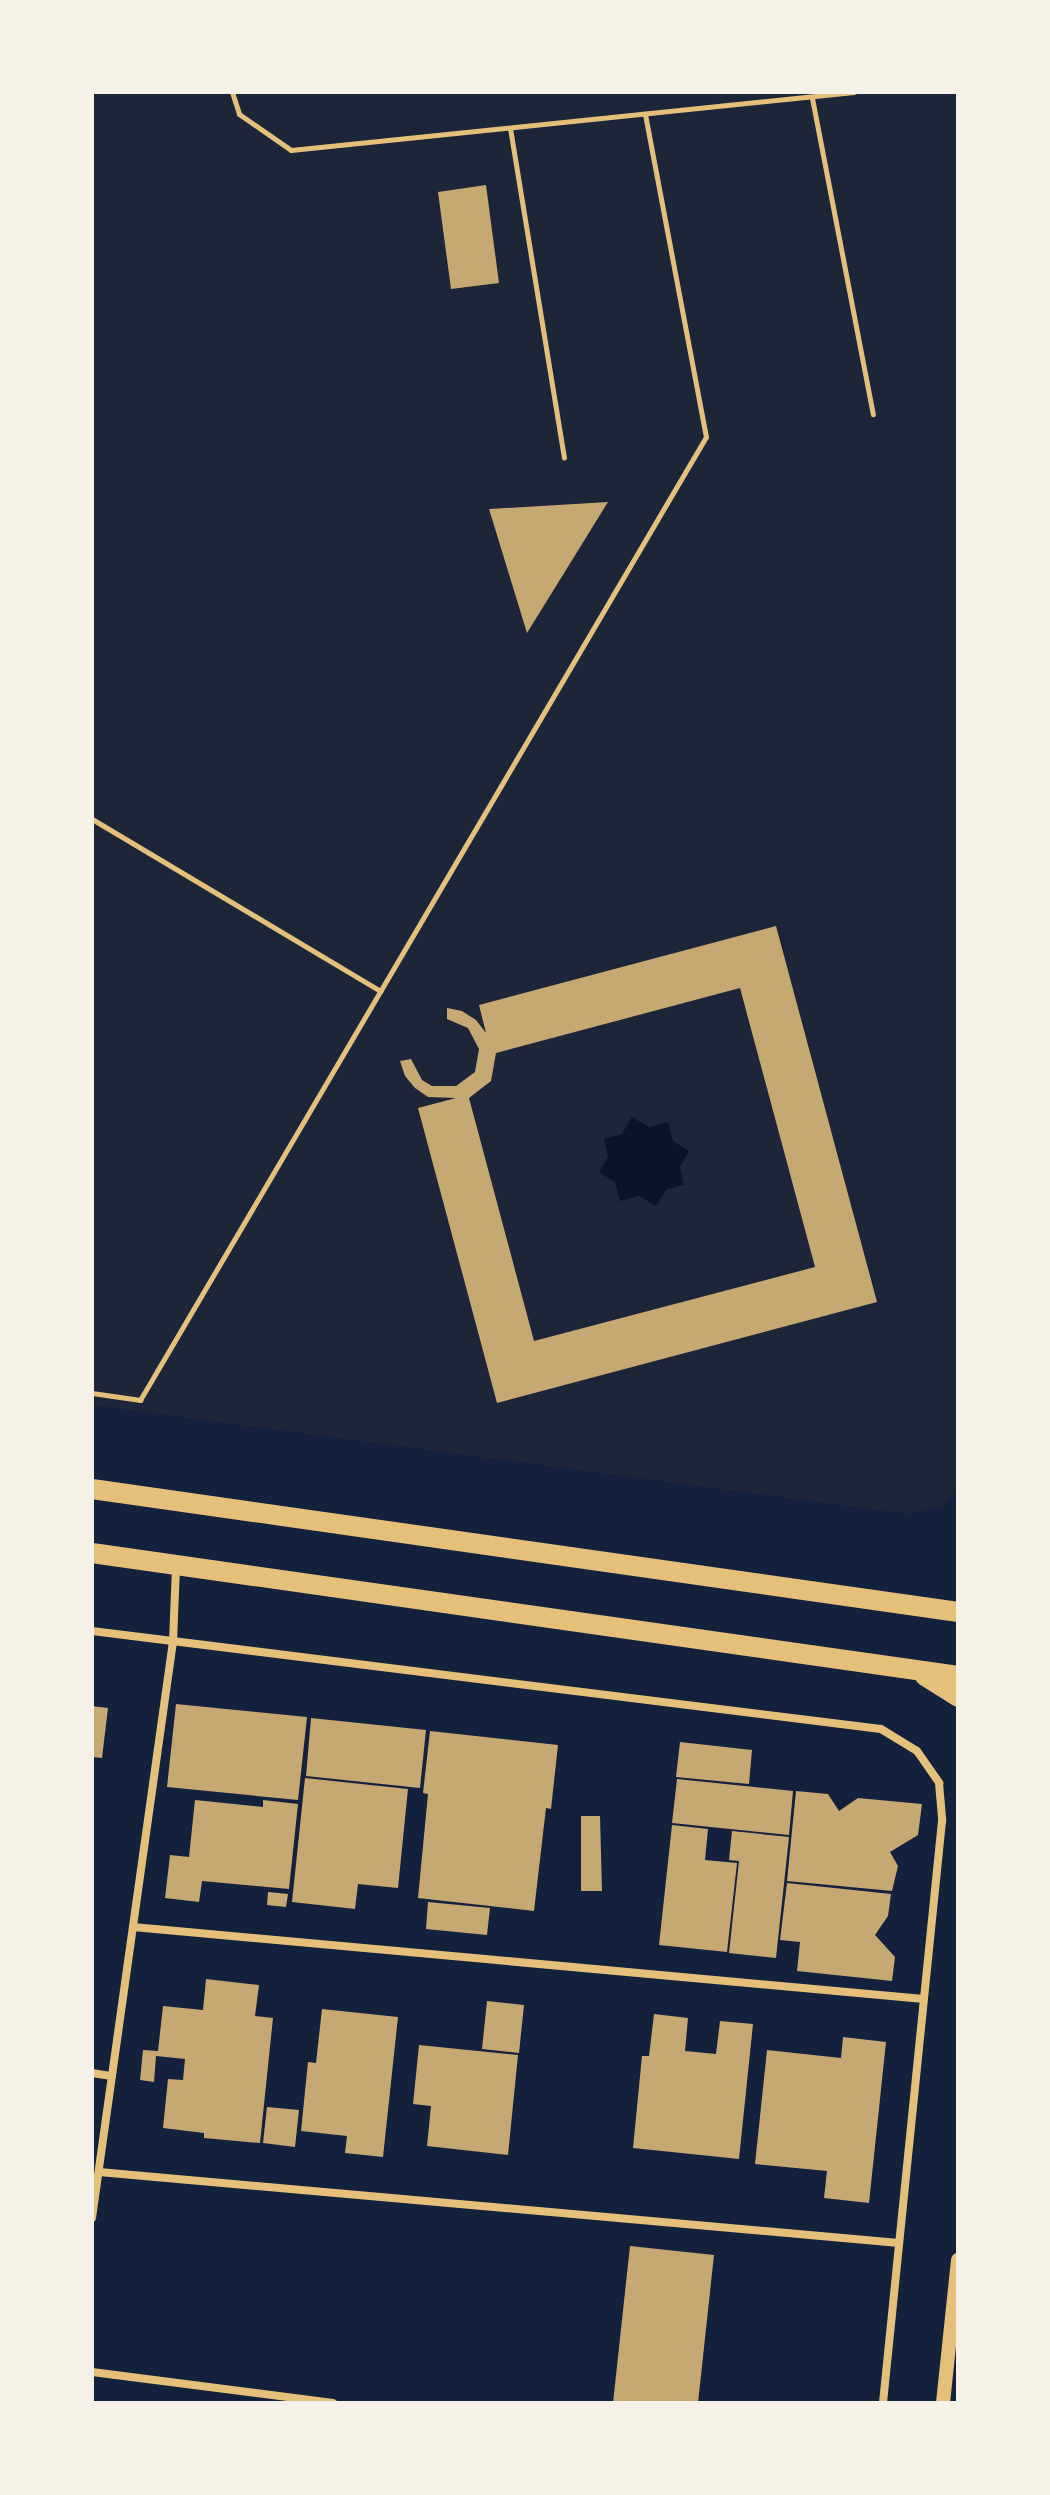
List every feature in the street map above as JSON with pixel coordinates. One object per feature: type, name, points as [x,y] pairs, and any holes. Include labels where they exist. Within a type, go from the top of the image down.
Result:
[{"type":"main road","points":[[92,1489],[958,1612]]},
{"type":"main road","points":[[92,1553],[958,1676]]},
{"type":"main road","points":[[882,1601],[929,1602],[958,1595]]},
{"type":"main road","points":[[915,1670],[958,1697]]},
{"type":"street","points":[[92,2218],[173,1642],[176,1565]]},
{"type":"street","points":[[92,1631],[881,1729],[917,1751],[939,1783],[942,1821],[883,2403]]},
{"type":"street","points":[[133,1927],[924,1999]]},
{"type":"street","points":[[92,2073],[112,2076]]},
{"type":"street","points":[[99,2172],[899,2243]]},
{"type":"street","points":[[943,2403],[958,2260]]},
{"type":"street","points":[[92,2372],[333,2403]]},
{"type":"path","points":[[232,92],[239,114],[291,150],[854,92]]},
{"type":"path","points":[[812,98],[873,414]]},
{"type":"path","points":[[92,1393],[140,1400],[706,437],[645,114]]},
{"type":"path","points":[[510,128],[564,458]]},
{"type":"path","points":[[92,819],[381,991]]},
{"type":"shaded area","points":[[92,92],[958,92],[958,1486],[945,1504],[908,1514],[92,1405]]},
{"type":"shaded area","points":[[632,1117],[649,1127],[668,1122],[673,1141],[689,1151],[680,1167],[684,1185],[667,1189],[656,1206],[639,1196],[620,1201],[615,1182],[599,1172],[608,1157],[604,1139],[622,1134]]},
{"type":"building","points":[[486,185],[499,283],[451,289],[438,192]]},
{"type":"building","points":[[608,502],[527,633],[489,509]]},
{"type":"building","points":[[776,926],[877,1302],[497,1403],[418,1108],[456,1098],[428,1097],[405,1076],[400,1061],[411,1059],[422,1080],[432,1086],[456,1086],[475,1072],[479,1049],[468,1028],[447,1019],[447,1008],[462,1011],[476,1020],[486,1033],[479,1005]],"holes":[[[740,988],[815,1267],[534,1341],[469,1098],[491,1081],[496,1053]]]},
{"type":"building","points":[[176,1704],[307,1717],[298,1800],[167,1787]]},
{"type":"building","points":[[92,1706],[108,1708],[102,1758],[92,1757]]},
{"type":"building","points":[[311,1718],[426,1730],[420,1788],[306,1776]]},
{"type":"building","points":[[430,1731],[558,1745],[551,1809],[546,1808],[534,1911],[418,1898],[428,1794],[423,1793]]},
{"type":"building","points":[[680,1742],[752,1750],[749,1784],[676,1777]]},
{"type":"building","points":[[305,1778],[408,1789],[398,1888],[358,1884],[355,1909],[292,1902]]},
{"type":"building","points":[[677,1779],[793,1791],[789,1835],[672,1823]]},
{"type":"building","points":[[796,1791],[828,1794],[839,1811],[858,1798],[922,1804],[918,1835],[890,1852],[898,1866],[892,1891],[787,1881]]},
{"type":"building","points":[[195,1800],[263,1807],[263,1800],[298,1804],[289,1889],[202,1881],[199,1902],[165,1898],[170,1855],[189,1857]]},
{"type":"building","points":[[581,1816],[600,1816],[602,1891],[581,1891]]},
{"type":"building","points":[[672,1825],[708,1829],[705,1860],[737,1863],[727,1952],[659,1945]]},
{"type":"building","points":[[732,1831],[789,1837],[776,1958],[729,1953],[739,1861],[729,1860]]},
{"type":"building","points":[[787,1883],[891,1894],[888,1916],[875,1935],[895,1957],[892,1981],[797,1971],[800,1942],[780,1940]]},
{"type":"building","points":[[268,1892],[288,1894],[286,1907],[267,1905]]},
{"type":"building","points":[[428,1902],[490,1908],[487,1935],[426,1929]]},
{"type":"building","points":[[206,1979],[259,1985],[255,2016],[273,2018],[260,2143],[204,2138],[204,2133],[163,2128],[168,2079],[183,2080],[185,2059],[156,2056],[154,2082],[140,2080],[143,2050],[158,2051],[163,2006],[203,2010]]},
{"type":"building","points":[[487,2001],[524,2005],[519,2053],[482,2049]]},
{"type":"building","points":[[322,2009],[398,2017],[383,2157],[345,2153],[347,2136],[301,2131],[308,2062],[316,2063]]},
{"type":"building","points":[[654,2014],[688,2018],[685,2051],[716,2054],[720,2021],[753,2024],[739,2159],[633,2148],[642,2056],[649,2056]]},
{"type":"building","points":[[843,2037],[886,2042],[869,2203],[824,2198],[827,2171],[755,2164],[767,2050],[841,2058]]},
{"type":"building","points":[[419,2045],[518,2055],[508,2155],[427,2146],[431,2106],[413,2104]]},
{"type":"building","points":[[267,2107],[299,2110],[295,2147],[263,2143]]},
{"type":"building","points":[[630,2246],[714,2255],[698,2403],[613,2403]]}]
